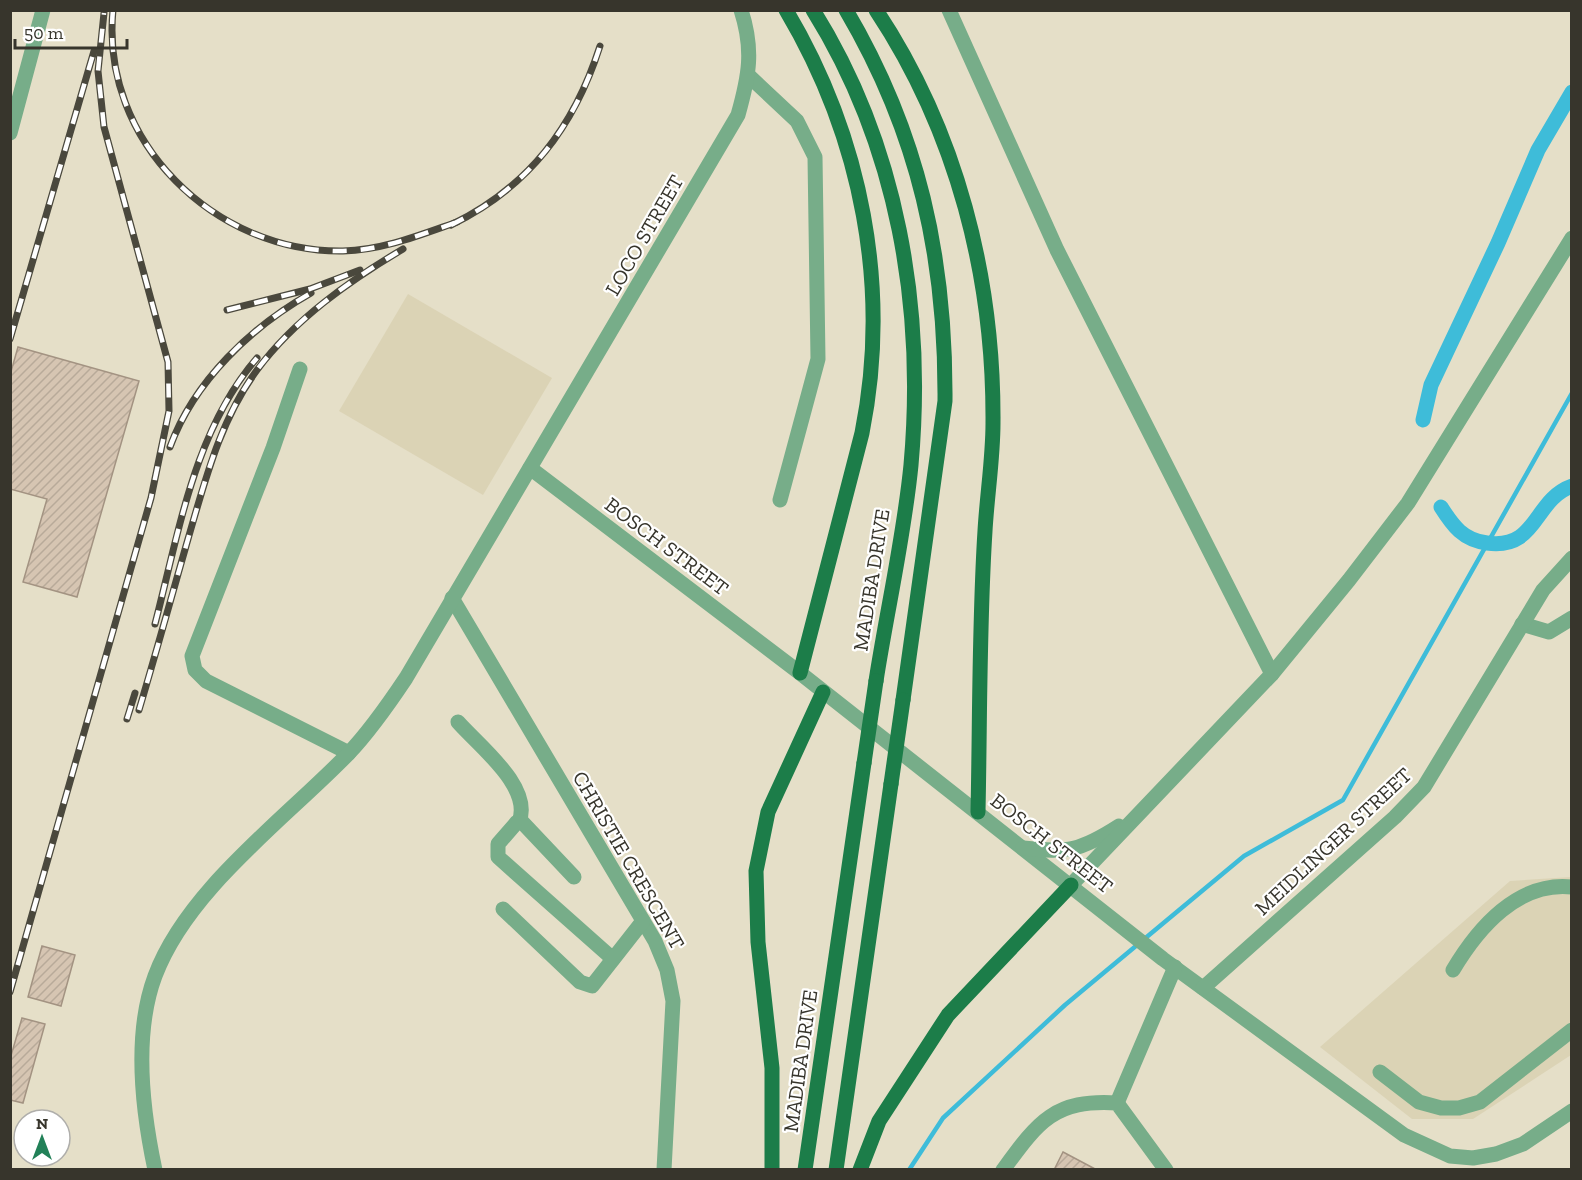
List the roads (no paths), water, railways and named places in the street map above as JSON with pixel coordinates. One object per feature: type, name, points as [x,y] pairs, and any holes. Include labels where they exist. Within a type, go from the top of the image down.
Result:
[{"type":"main road","points":[[786,10],[812,56],[834,107],[860,192],[869,244],[874,327],[870,389],[862,433],[800,673]]},
{"type":"main road","name":"MADIBA DRIVE","points":[[805,1170],[876,681],[911,467],[915,399],[914,317],[902,237],[882,165],[855,90],[813,10]]},
{"type":"main road","points":[[836,1170],[945,400],[946,357],[940,278],[934,240],[897,109],[846,10]]},
{"type":"main road","points":[[876,10],[921,85],[944,139],[976,252],[985,299],[991,356],[993,423],[985,531],[978,812]]},
{"type":"main road","points":[[772,1170],[772,1068],[758,942],[756,871],[768,812],[823,692]]},
{"type":"main road","points":[[860,1170],[879,1121],[948,1015],[1071,885]]},
{"type":"street","points":[[10,133],[43,10]]},
{"type":"street","name":"LOCO STREET","points":[[155,1170],[148,1138],[143,1072],[145,1017],[154,977],[172,938],[240,858],[349,753],[379,717],[406,678],[738,116],[749,76],[749,35],[741,10]]},
{"type":"street","points":[[949,10],[1062,261],[1272,674]]},
{"type":"street","points":[[749,76],[797,122],[815,158],[818,358],[780,501]]},
{"type":"street","points":[[1071,885],[1272,674],[1349,580],[1408,503],[1572,238]]},
{"type":"street","points":[[300,369],[273,448],[192,656],[195,670],[206,681],[349,753]]},
{"type":"street","name":"BOSCH STREET","points":[[530,468],[800,673],[1169,963],[1404,1135],[1468,1164],[1523,1144],[1572,1111]]},
{"type":"street","name":"MEIDLINGER STREET","points":[[1203,988],[1395,817],[1424,787],[1543,590],[1572,558]]},
{"type":"street","name":"CHRISTIE CRESCENT","points":[[452,598],[643,921],[667,970],[673,1000],[664,1170]]},
{"type":"street","points":[[1522,624],[1549,632],[1572,618]]},
{"type":"street","points":[[458,722],[512,781],[521,799],[522,814],[519,822],[498,844],[498,857],[613,959]]},
{"type":"street","points":[[1023,848],[1056,851],[1077,849],[1096,841],[1142,810]]},
{"type":"street","points":[[519,822],[529,827],[574,877]]},
{"type":"street","points":[[1453,970],[1467,945],[1515,901],[1530,891],[1550,885],[1572,887]]},
{"type":"street","points":[[503,909],[580,982],[592,986],[643,921]]},
{"type":"street","points":[[1117,1103],[1169,963]]},
{"type":"street","points":[[1380,1072],[1419,1102],[1441,1108],[1459,1108],[1480,1102],[1572,1030]]},
{"type":"street","points":[[1003,1170],[1027,1137],[1053,1114],[1089,1101],[1117,1103],[1166,1170]]},
{"type":"waterway","points":[[1423,420],[1431,385],[1498,243],[1538,150],[1572,92]]},
{"type":"waterway","points":[[909,1170],[943,1118],[1065,1005],[1244,856],[1343,800],[1572,393]]},
{"type":"waterway","points":[[1441,507],[1454,526],[1471,539],[1487,543],[1504,543],[1526,532],[1549,502],[1572,486]]},
{"type":"railway","points":[[113,10],[114,58],[125,103],[146,144],[175,180],[211,210],[251,233],[296,247],[343,251],[387,245],[457,222]]},
{"type":"railway","points":[[10,992],[151,498],[169,411],[168,362],[104,127],[98,71],[104,13]]},
{"type":"railway","points":[[451,225],[479,210],[504,192],[545,152],[577,103],[600,46]]},
{"type":"railway","points":[[10,339],[94,51]]},
{"type":"railway","points":[[139,710],[215,451],[244,389],[272,351],[324,302],[403,249]]},
{"type":"railway","points":[[227,310],[310,289],[360,270]]},
{"type":"railway","points":[[170,447],[180,423],[194,400],[227,358],[267,322],[311,293]]},
{"type":"railway","points":[[155,624],[181,519],[203,450],[218,417],[257,358]]},
{"type":"railway","points":[[127,719],[135,693]]}]
